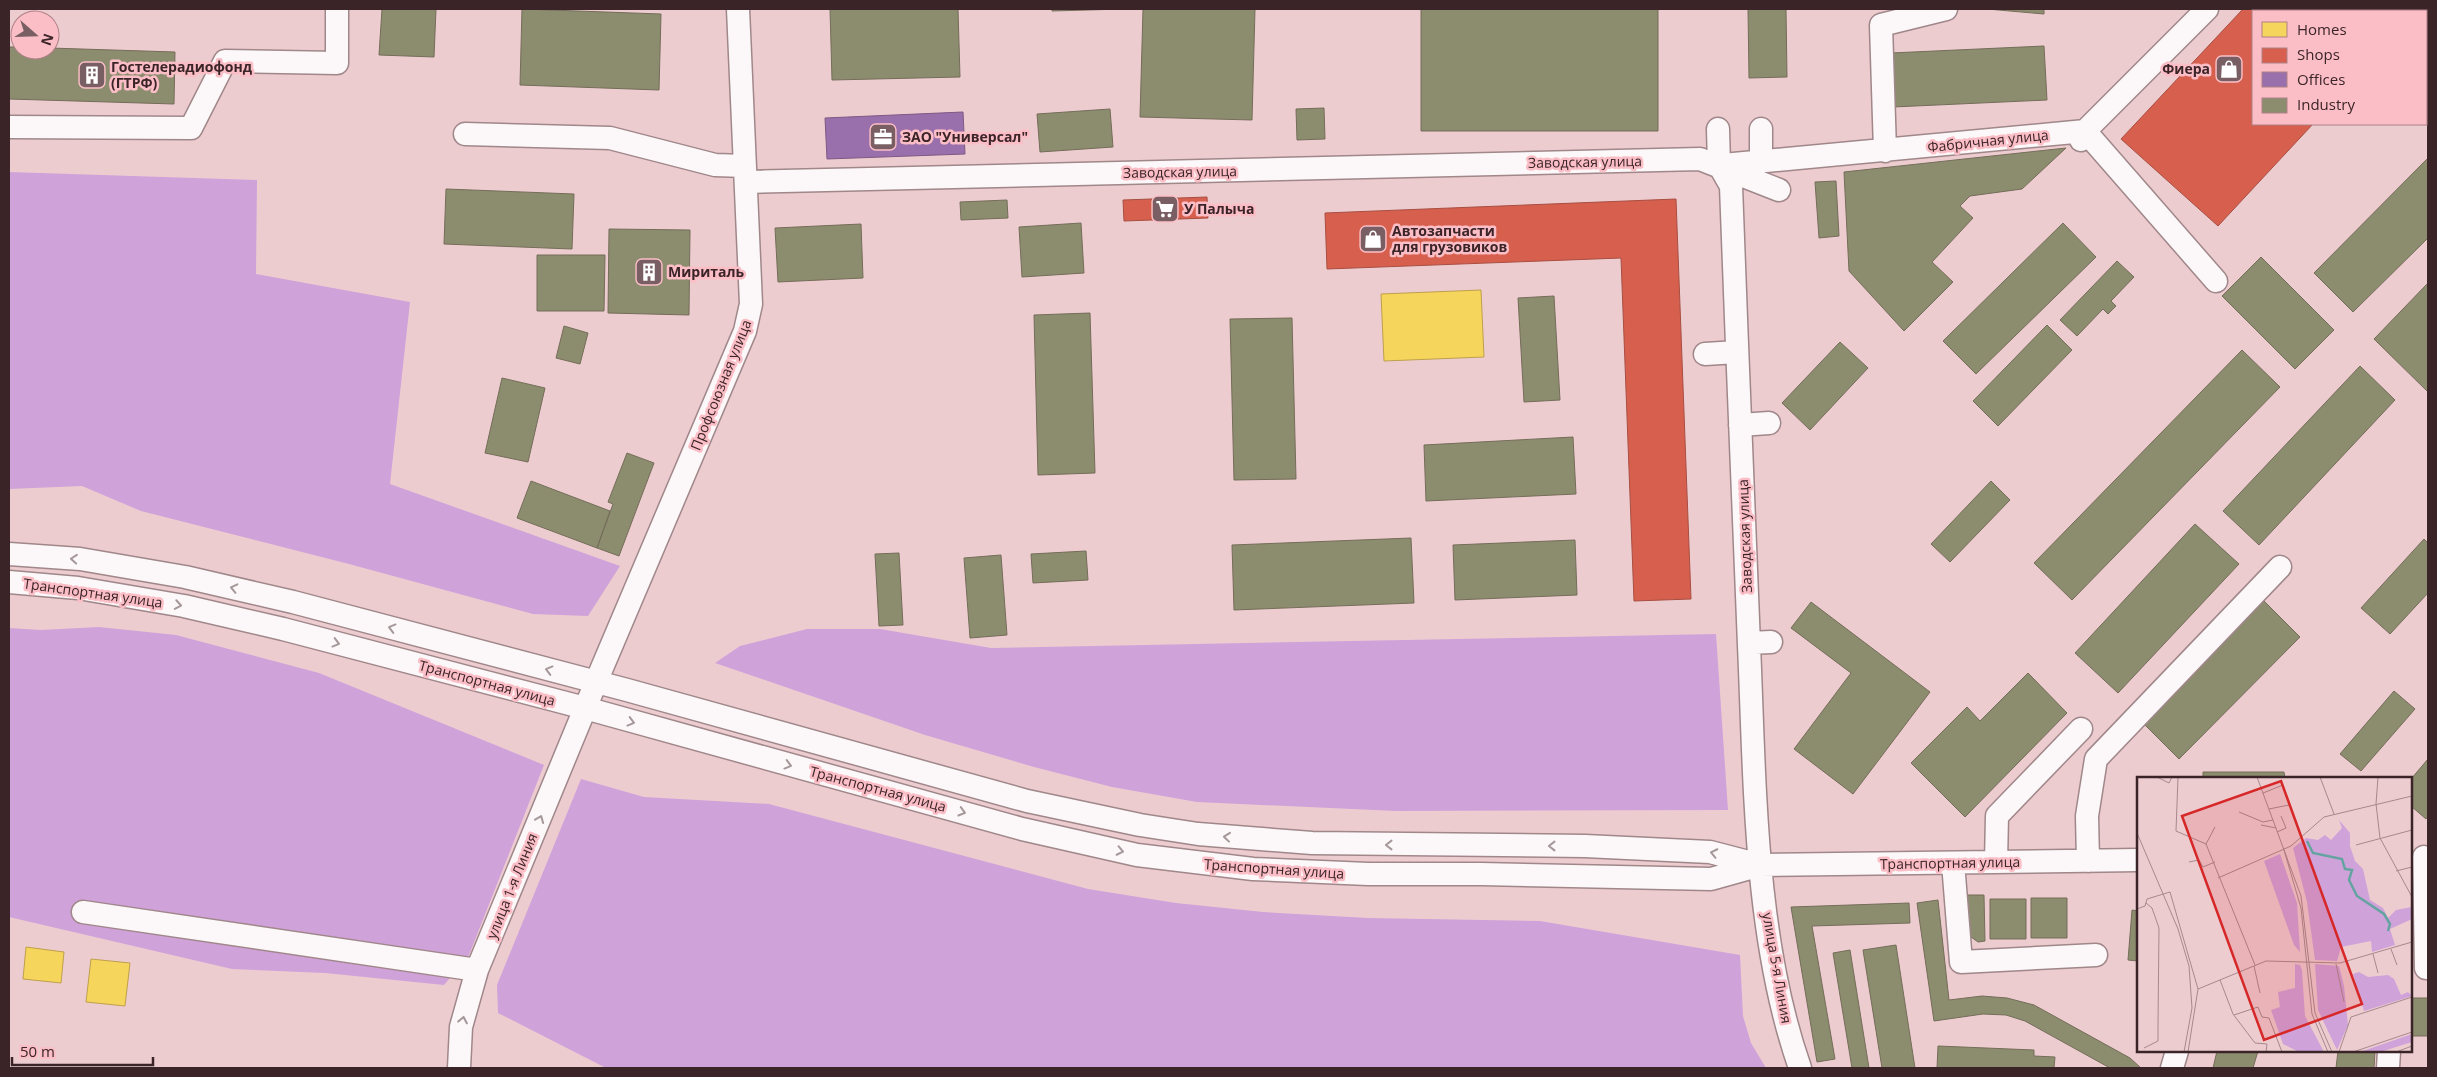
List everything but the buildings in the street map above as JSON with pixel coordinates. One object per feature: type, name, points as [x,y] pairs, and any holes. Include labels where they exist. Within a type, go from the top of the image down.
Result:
[{"type":"street","points":[[9,127],[191,128],[225,61],[337,63],[338,9]]},
{"type":"street","name":"Профсоюзная улица","points":[[585,708],[745,331],[751,304],[738,9]]},
{"type":"street","points":[[1885,151],[1881,25],[1946,9]]},
{"type":"street","points":[[2207,9],[2083,135],[2216,281]]},
{"type":"street","points":[[1761,129],[1762,162]]},
{"type":"street","points":[[1718,130],[1719,165],[1779,190]]},
{"type":"street","name":"Заводская улица","points":[[465,134],[610,138],[745,174],[1700,159],[1719,165],[1731,186],[1740,425],[1760,643],[1756,814],[1761,865]]},
{"type":"street","name":"Фабричная улица","points":[[1719,165],[2083,135]]},
{"type":"street","points":[[1705,354],[1737,352]]},
{"type":"street","points":[[1740,425],[1768,424]]},
{"type":"street","name":"Транспортная улица","points":[[9,554],[80,559],[185,577],[292,602],[596,682],[1026,801],[1140,825],[1198,834],[1312,843],[1585,846],[1710,852],[1761,865],[2137,860]]},
{"type":"street","points":[[2088,861],[2087,816],[2096,759],[2280,566]]},
{"type":"street","name":"Транспортная улица","points":[[9,582],[78,588],[184,606],[283,628],[585,708],[1022,830],[1137,855],[1196,864],[1330,873],[1711,879],[1761,865]]},
{"type":"street","name":"улица 1-я Линия","points":[[459,1068],[461,1027],[477,970],[585,708]]},
{"type":"street","points":[[1996,862],[1997,816],[2081,729]]},
{"type":"street","points":[[2421,857],[2426,968]]},
{"type":"street","points":[[1953,863],[1961,962],[2096,955]]},
{"type":"street","name":"улица 5-я Линия","points":[[1761,865],[1771,950],[1786,1027],[1800,1068]]},
{"type":"street","points":[[83,912],[477,970]]},
{"type":"street","points":[[2172,1068],[2177,1052]]},
{"type":"street","points":[[2388,1068],[2389,1052]]},
{"type":"shaded area","points":[[9,172],[257,180],[256,274],[410,302],[390,484],[620,566],[588,616],[533,614],[349,564],[141,511],[82,486],[9,489]]},
{"type":"shaded area","points":[[99,627],[176,635],[319,673],[544,765],[469,955],[444,985],[325,973],[232,969],[9,917],[9,628],[41,630]]},
{"type":"shaded area","points":[[807,629],[880,629],[991,648],[1716,634],[1728,810],[1396,811],[1197,802],[1112,787],[1034,767],[925,735],[715,663],[740,646]]},
{"type":"shaded area","points":[[581,779],[644,797],[769,804],[1088,889],[1176,903],[1263,912],[1368,918],[1540,921],[1740,955],[1743,1016],[1751,1043],[1766,1068],[606,1068],[498,1013],[497,985]]},
{"type":"place","name":"Фиера","points":[[2229,69]]},
{"type":"place","name":"Гостелерадиофонд (ГТРФ)","points":[[92,75]]},
{"type":"place","name":"ЗАО \"Универсал\"","points":[[883,137]]},
{"type":"place","name":"У Палыча","points":[[1165,209]]},
{"type":"place","name":"Автозапчасти для грузовиков","points":[[1373,239]]},
{"type":"place","name":"Мириталь","points":[[649,272]]}]
